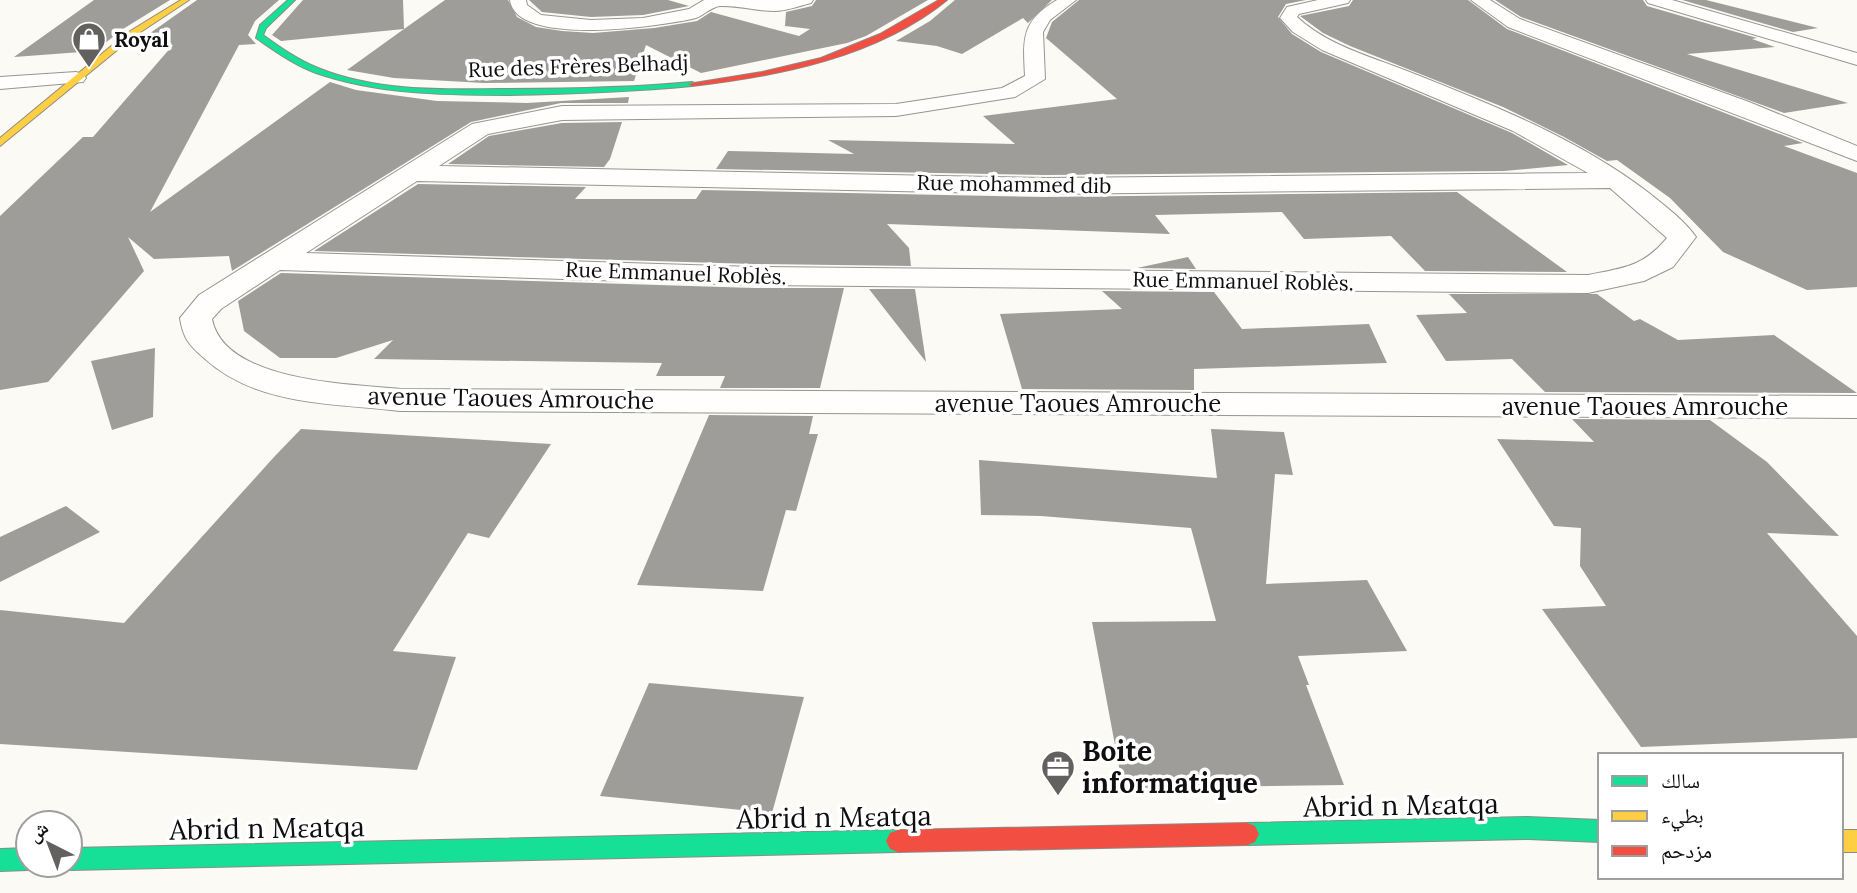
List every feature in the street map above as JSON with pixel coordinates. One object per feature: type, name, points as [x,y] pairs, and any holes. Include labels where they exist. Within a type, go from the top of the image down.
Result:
[{"type":"main road","points":[[0,143],[130,35],[186,0]]},
{"type":"main road","name":"Rue des Frères Belhadj","points":[[292,0],[263,27],[259,36],[273,50],[298,63],[329,74],[385,86],[437,91],[532,92],[673,86],[793,68],[826,60],[890,36],[944,0]]},
{"type":"main road","name":"Abrid n Mɛatqa","points":[[84,859],[1514,829],[1598,831]]},
{"type":"street","points":[[518,0],[519,7],[536,20],[591,25],[643,23],[694,13],[715,0],[776,6],[805,0]]},
{"type":"street","name":"avenue Taoues Amrouche","points":[[1068,0],[1045,13],[1032,32],[1035,79],[1008,93],[896,110],[562,113],[480,129],[210,302],[196,318],[199,336],[235,368],[282,387],[400,400],[1857,407]]},
{"type":"street","name":"Rue Emmanuel Roblès.","points":[[274,261],[754,276],[1588,284],[1633,275],[1663,261],[1682,237],[1665,219],[1617,180],[1559,143],[1335,48],[1298,29],[1289,18],[1293,10],[1342,0]]},
{"type":"street","points":[[1479,0],[1514,23],[1741,107],[1857,155]]},
{"type":"street","points":[[1654,0],[1857,60]]},
{"type":"street","points":[[0,83],[76,78]]},
{"type":"street","points":[[480,129],[532,92]]},
{"type":"street","name":"Rue mohammed dib","points":[[411,173],[1045,186],[1617,180]]},
{"type":"building","points":[[94,0],[170,0],[123,29],[95,51],[14,57]]},
{"type":"building","points":[[197,0],[279,0],[255,21],[248,35],[256,44],[239,45],[150,212],[330,82],[356,90],[437,101],[527,103],[629,97],[628,103],[561,103],[471,122],[232,271],[229,256],[154,259],[128,237],[144,271],[48,382],[0,390],[0,216],[83,137],[93,137],[173,45],[129,48]]},
{"type":"building","points":[[303,0],[403,0],[404,29],[281,41],[272,35]]},
{"type":"building","points":[[445,0],[508,0],[517,17],[536,27],[562,31],[593,33],[654,28],[697,21],[711,12],[799,36],[810,29],[785,26],[786,12],[812,6],[816,0],[928,0],[866,36],[847,43],[701,73],[646,45],[634,81],[484,83],[394,78],[347,70]]},
{"type":"building","points":[[529,0],[668,0],[689,6],[643,15],[591,17],[542,12]]},
{"type":"building","points":[[955,0],[1052,0],[1028,23],[1023,18],[962,54],[937,46],[896,41],[930,21]]},
{"type":"building","points":[[1079,0],[1306,0],[1286,4],[1278,17],[1292,34],[1321,52],[1512,133],[1568,165],[1504,171],[1045,175],[716,169],[728,151],[854,154],[828,140],[1015,144],[983,116],[1117,99],[1046,38],[1052,22]]},
{"type":"building","points":[[1353,0],[1468,0],[1507,29],[1803,143],[1784,146],[1857,173],[1857,287],[1807,290],[1723,252],[1670,198],[1617,160],[1607,161],[1503,107],[1350,46],[1323,33],[1300,16],[1349,6]]},
{"type":"building","points":[[1495,0],[1643,0],[1647,6],[1757,38],[1752,39],[1775,47],[1687,54],[1848,103],[1784,113],[1521,17]]},
{"type":"building","points":[[1682,0],[1706,0],[1818,28],[1793,32]]},
{"type":"building","points":[[622,122],[610,159],[604,167],[448,164],[489,136],[562,123]]},
{"type":"building","points":[[418,184],[586,187],[575,199],[696,199],[702,190],[1045,197],[1457,192],[1567,272],[1425,271],[1391,236],[1304,239],[1282,212],[1155,215],[1170,234],[887,224],[909,248],[911,266],[314,251]]},
{"type":"building","points":[[1188,257],[1196,269],[1137,268]]},
{"type":"building","points":[[281,273],[754,288],[844,288],[820,388],[720,388],[725,376],[656,376],[662,363],[374,359],[393,340],[336,358],[280,358],[244,331],[238,301]]},
{"type":"building","points":[[869,289],[915,289],[926,362]]},
{"type":"building","points":[[1102,291],[1214,292],[1242,329],[1369,324],[1387,363],[1194,369],[1194,390],[1022,389],[1000,314],[1122,309]]},
{"type":"building","points":[[1449,294],[1597,294],[1634,321],[1640,319],[1678,340],[1774,335],[1857,393],[1545,392],[1512,359],[1446,361],[1416,315],[1467,313]]},
{"type":"building","points":[[155,348],[153,417],[112,430],[91,361]]},
{"type":"building","points":[[709,415],[813,416],[809,434],[818,434],[796,511],[786,510],[763,591],[637,585]]},
{"type":"building","points":[[1572,419],[1710,420],[1767,462],[1839,536],[1767,533],[1857,636],[1857,738],[1641,747],[1542,609],[1606,606],[1580,566],[1581,528],[1554,526],[1497,439],[1594,442]]},
{"type":"building","points":[[301,429],[551,444],[489,538],[468,533],[393,651],[456,657],[417,770],[0,744],[0,610],[124,623]]},
{"type":"building","points":[[1211,429],[1284,432],[1293,475],[1275,474],[1266,584],[1367,580],[1407,651],[1298,656],[1309,685],[1306,685],[1344,785],[1123,788],[1092,622],[1216,621],[1191,528],[1041,516],[981,515],[979,460],[1217,478]]},
{"type":"building","points":[[66,506],[100,532],[0,582],[0,537]]},
{"type":"building","points":[[649,683],[804,697],[772,813],[600,796]]},
{"type":"traffic: fast","points":[[292,0],[263,27],[259,36],[286,56],[316,70],[348,80],[381,86],[450,92],[582,91],[692,84]]},
{"type":"traffic: fast","points":[[1247,834],[1528,828],[1598,831]]},
{"type":"traffic: fast","points":[[84,859],[898,841]]},
{"type":"traffic: fast","points":[[0,860],[14,860]]},
{"type":"traffic: slow","points":[[0,143],[130,35],[186,0]]},
{"type":"traffic: slow","points":[[1843,841],[1857,841]]},
{"type":"traffic: jam","points":[[692,84],[762,75],[824,59],[883,35],[944,0]]},
{"type":"traffic: jam","points":[[898,841],[1247,834]]},
{"type":"place","name":"Royal","points":[[89,69]]},
{"type":"place","name":"Boite informatique","points":[[1058,797]]}]
